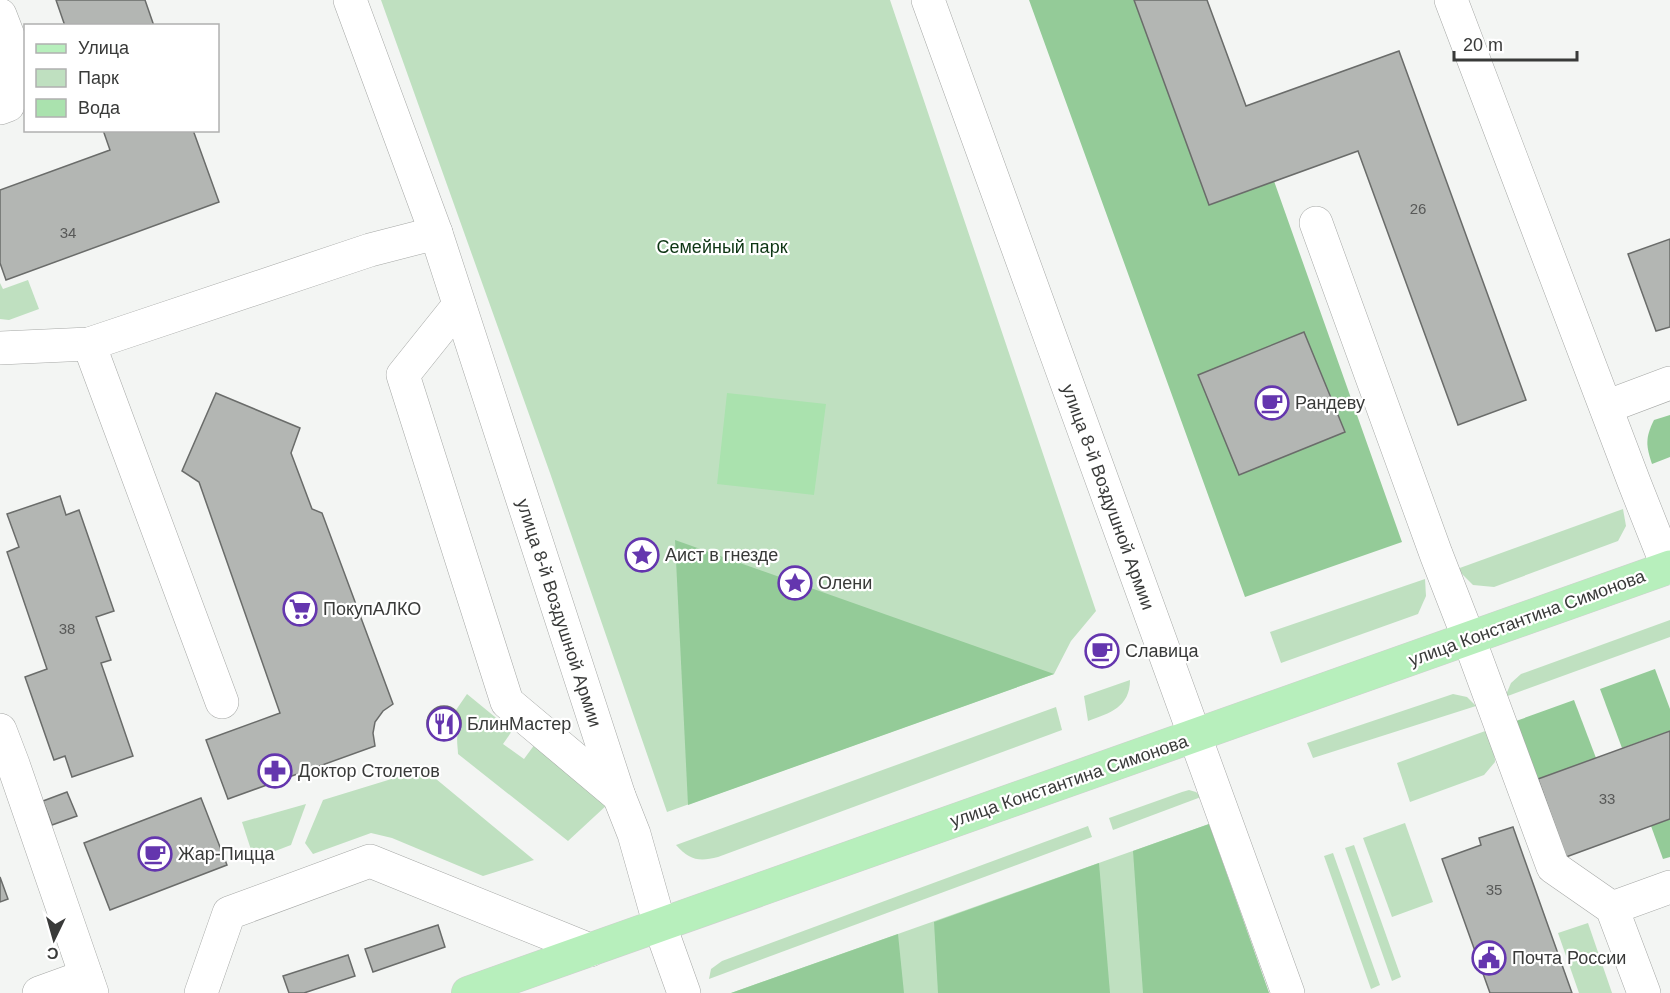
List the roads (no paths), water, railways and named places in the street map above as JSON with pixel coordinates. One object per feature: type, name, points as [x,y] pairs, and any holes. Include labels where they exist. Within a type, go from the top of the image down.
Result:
[{"type":"main road","name":"улица Константина Симонова","points":[[468,993],[1669,567]]},
{"type":"street","name":"улица 8-й Воздушной Армии","points":[[350,0],[436,233],[619,796],[634,834],[660,926],[684,993]]},
{"type":"street","name":"улица 8-й Воздушной Армии","points":[[928,0],[1288,993]]},
{"type":"street","points":[[1451,0],[1669,567]]},
{"type":"street","points":[[0,15],[17,59],[8,105],[0,108]]},
{"type":"street","points":[[1316,223],[1552,867],[1612,908],[1644,993]]},
{"type":"street","points":[[0,348],[89,344],[370,250],[436,233]]},
{"type":"street","points":[[459,305],[403,375],[507,702],[619,796]]},
{"type":"street","points":[[89,344],[222,702]]},
{"type":"street","points":[[1606,406],[1670,383]]},
{"type":"street","points":[[0,730],[7,766],[89,985],[39,993]]},
{"type":"street","points":[[201,993],[229,913],[370,861],[590,950]]},
{"type":"street","points":[[1612,908],[1670,887]]},
{"type":"water","points":[[727,393],[826,404],[814,495],[717,484]]},
{"type":"place","name":"Рандеву","points":[[1272,403]]},
{"type":"place","name":"Аист в гнезде","points":[[642,555]]},
{"type":"place","name":"Олени","points":[[795,583]]},
{"type":"place","name":"ПокупАЛКО","points":[[300,609]]},
{"type":"place","name":"Славица","points":[[1102,651]]},
{"type":"place","name":"БлинМастер","points":[[444,724]]},
{"type":"place","name":"Доктор Столетов","points":[[275,771]]},
{"type":"place","name":"Жар-Пицца","points":[[155,854]]},
{"type":"place","name":"Почта России","points":[[1489,958]]},
{"type":"park label","name":"Семейный парк","points":[[722,247]]}]
